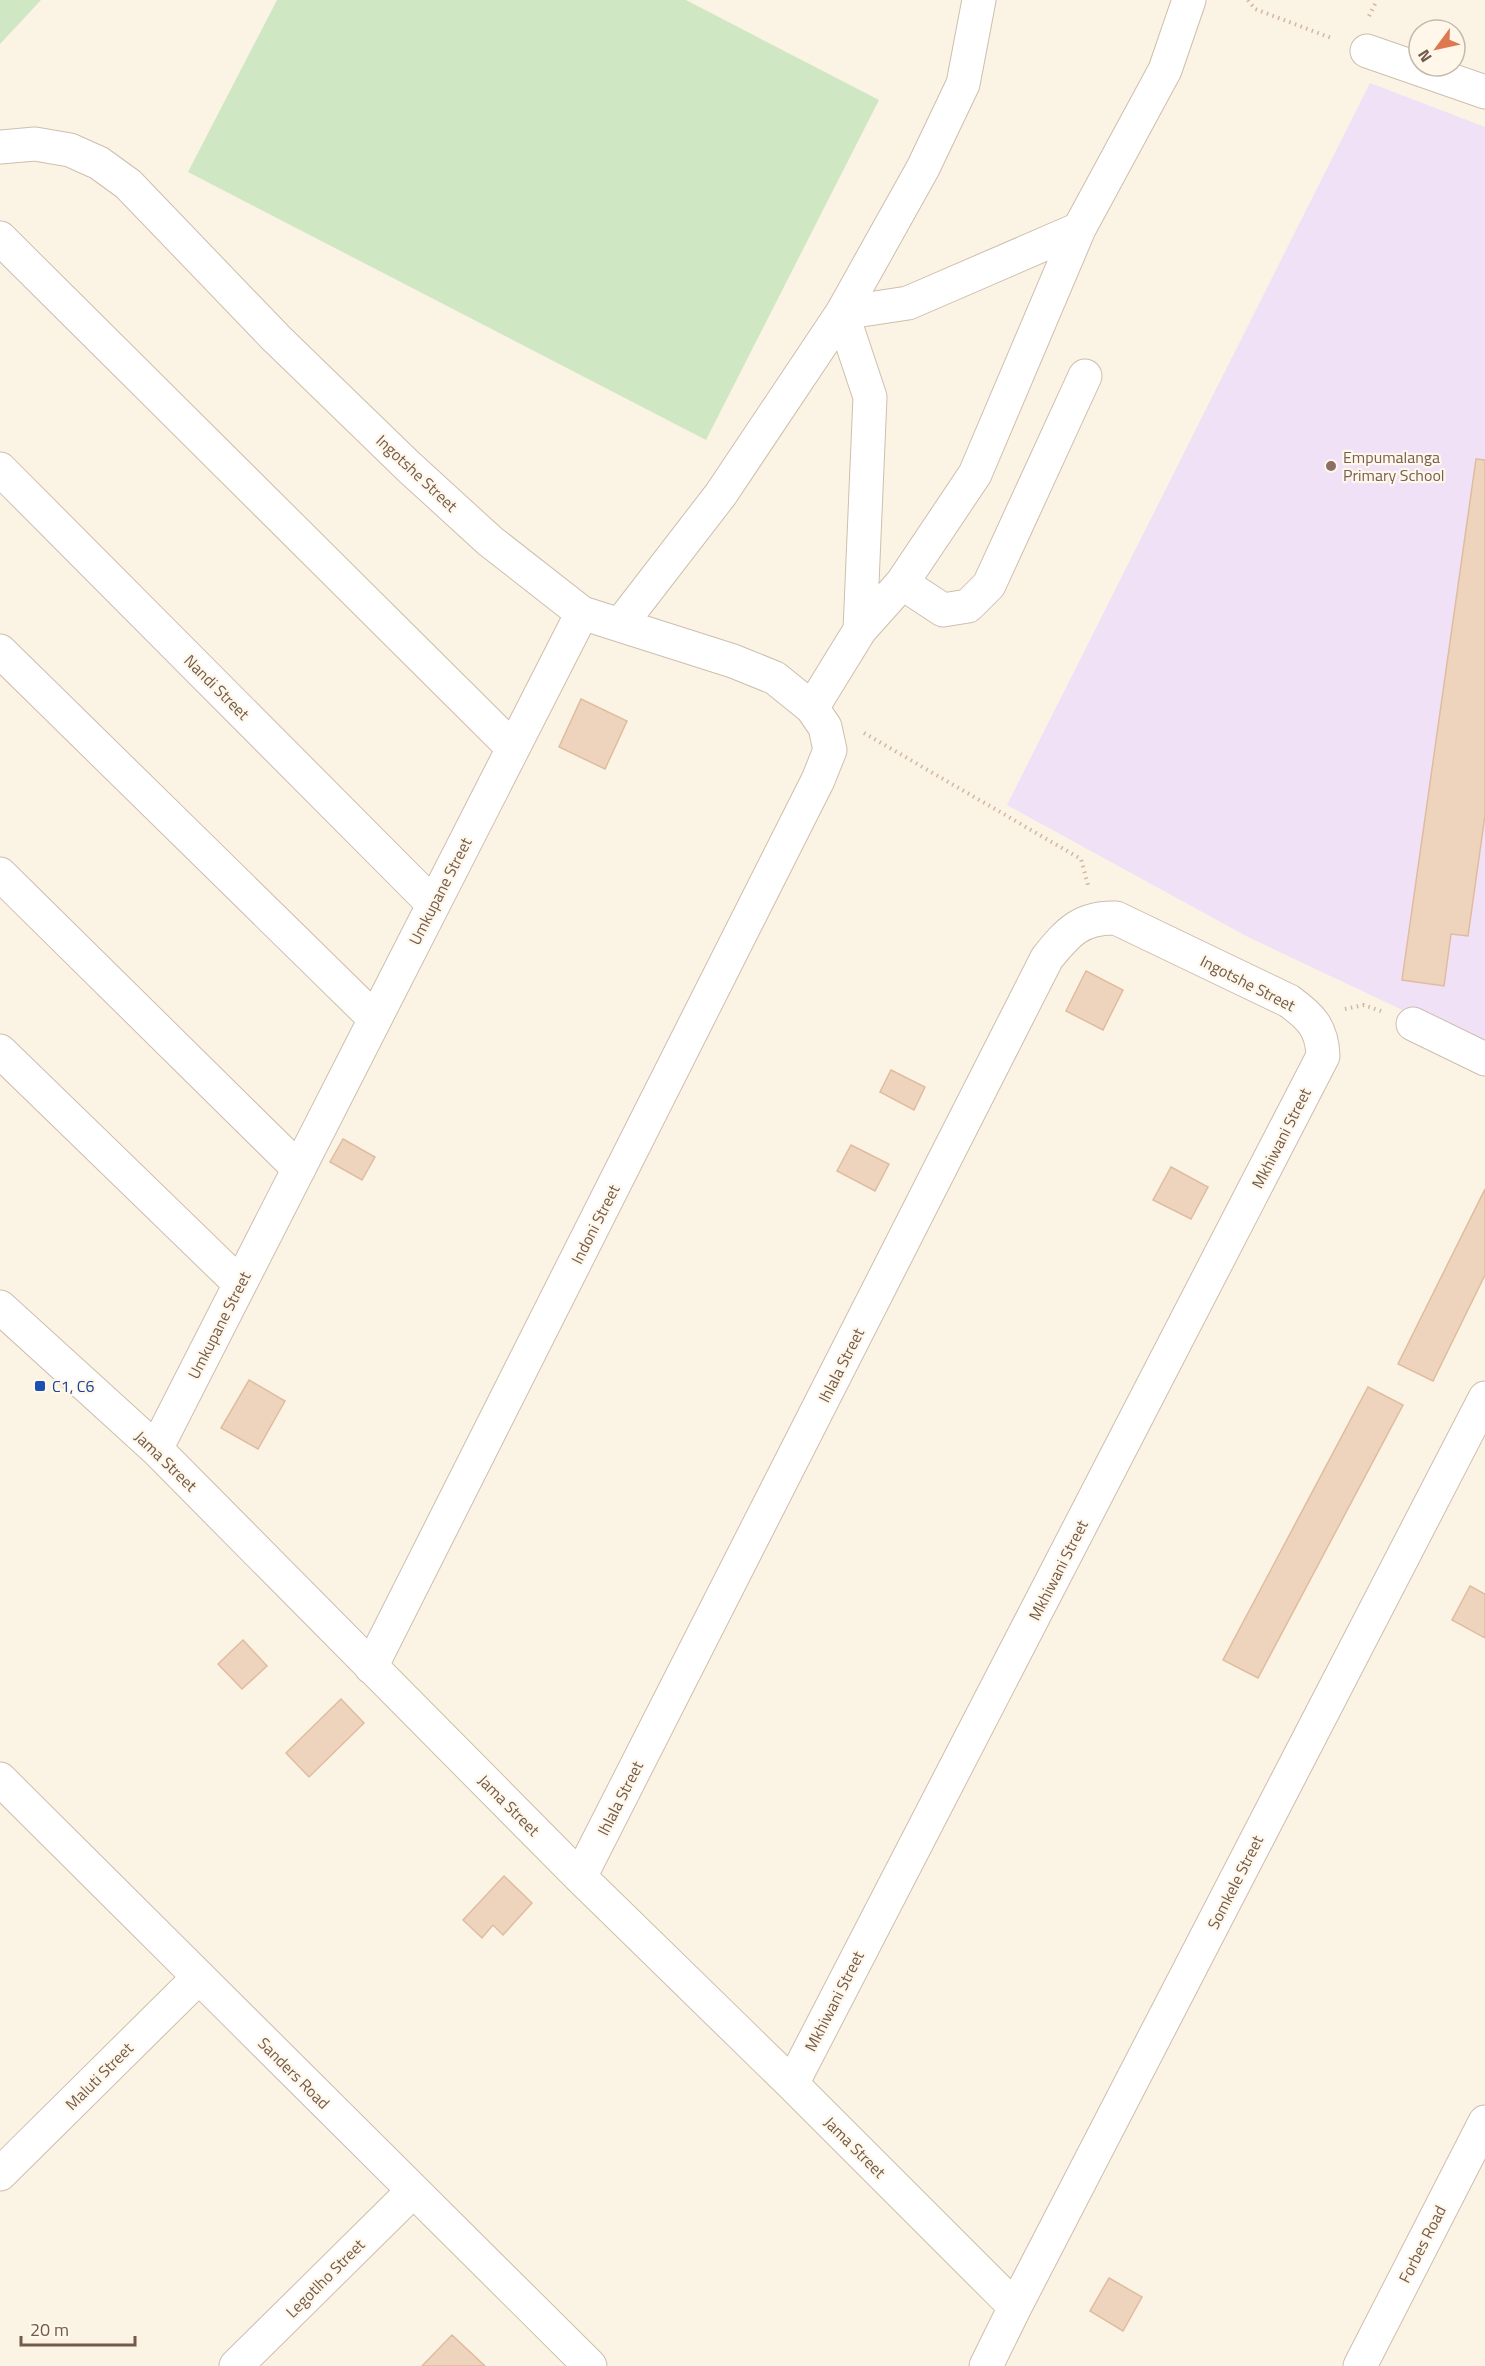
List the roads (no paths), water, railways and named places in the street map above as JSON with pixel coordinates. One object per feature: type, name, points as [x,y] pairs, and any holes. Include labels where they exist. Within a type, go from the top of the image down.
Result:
[{"type":"street","points":[[620,625],[721,494],[842,313],[923,168],[963,84],[979,0]]},
{"type":"street","points":[[819,718],[860,630],[902,583],[975,474],[1079,229],[1165,70],[1189,0]]},
{"type":"street","points":[[1367,51],[1485,92]]},
{"type":"street","name":"Ingotshe Street","points":[[0,147],[35,144],[70,150],[99,162],[128,184],[276,338],[409,467],[490,541],[582,613],[733,661],[775,678],[819,718]]},
{"type":"street","points":[[842,313],[908,303],[1079,229]]},
{"type":"street","points":[[0,238],[513,748]]},
{"type":"street","points":[[842,313],[870,397],[860,630]]},
{"type":"street","points":[[902,583],[942,610],[968,606],[990,585],[1084,376]]},
{"type":"street","name":"Nandi Street","points":[[0,469],[434,904]]},
{"type":"street","name":"Umkupane Street","points":[[156,1449],[582,613]]},
{"type":"street","points":[[0,651],[375,1019]]},
{"type":"street","name":"Indoni Street","points":[[371,1667],[818,780],[830,750],[819,718]]},
{"type":"street","points":[[0,874],[299,1169]]},
{"type":"street","name":"Ihlala Street","points":[[580,1877],[1047,958],[1079,925],[1098,918],[1116,918],[1147,931]]},
{"type":"street","name":"Ingotshe Street","points":[[1147,931],[1289,1001],[1310,1016],[1323,1040],[1323,1056]]},
{"type":"street","points":[[1413,1024],[1485,1059]]},
{"type":"street","points":[[0,1051],[240,1284]]},
{"type":"street","name":"Mkhiwani Street","points":[[792,2084],[1323,1056]]},
{"type":"street","name":"Jama Street","points":[[6,1325],[156,1449],[580,1877],[792,2084],[1015,2307]]},
{"type":"street","name":"Somkele Street","points":[[986,2366],[1485,1398]]},
{"type":"street","name":"Sanders Road","points":[[0,1779],[590,2366]]},
{"type":"street","name":"Maluti Street","points":[[0,2174],[198,1978]]},
{"type":"street","name":"Forbes Road","points":[[1360,2366],[1485,2122]]},
{"type":"street","name":"Legotlho Street","points":[[236,2366],[413,2191]]},
{"type":"place","name":"Empumalanga Primary School","points":[[1331,466]]},
{"type":"place","name":"C1, C6","points":[[40,1386]]}]
